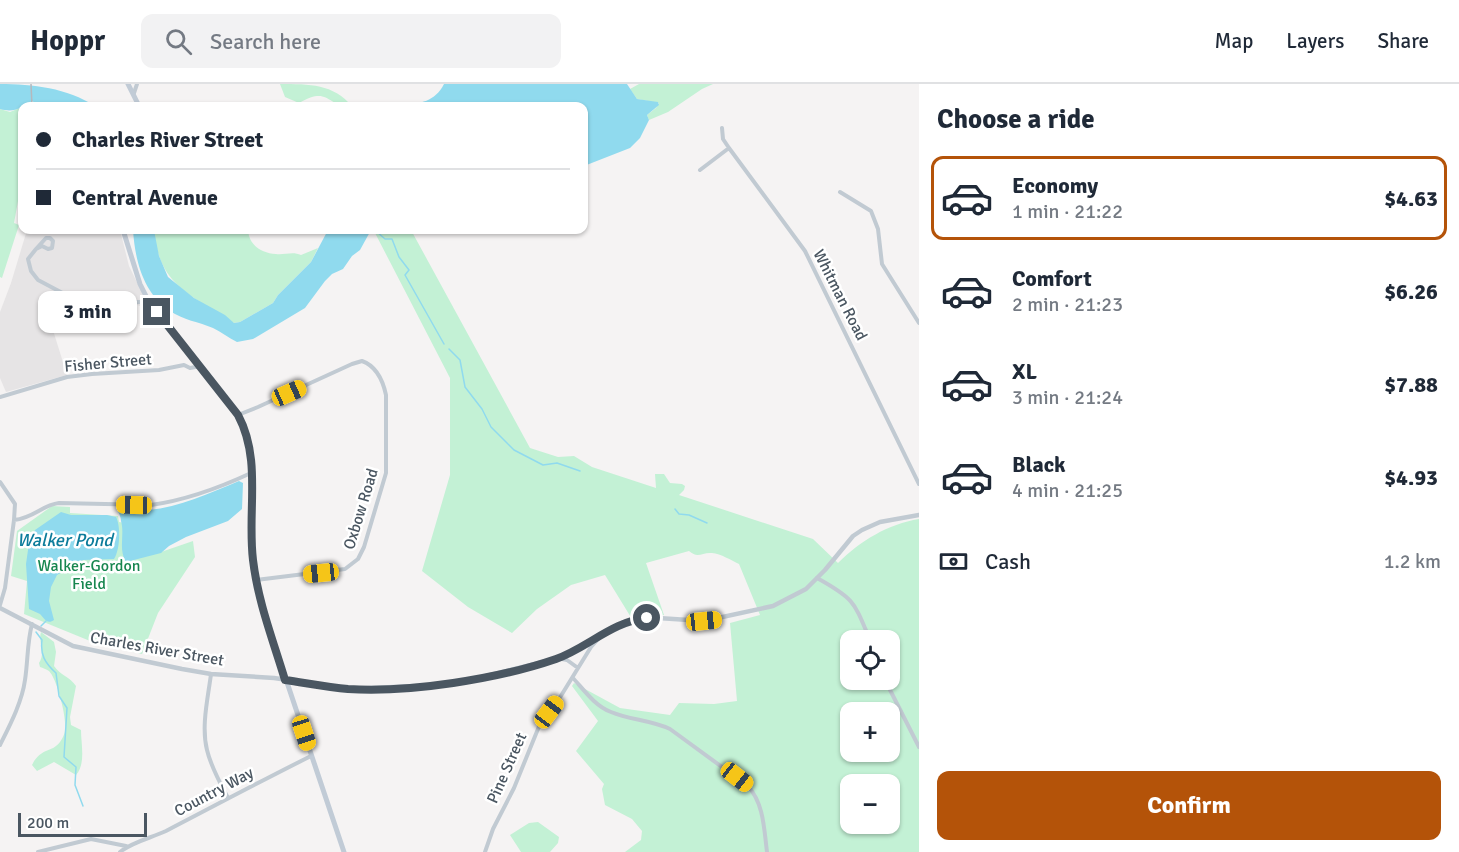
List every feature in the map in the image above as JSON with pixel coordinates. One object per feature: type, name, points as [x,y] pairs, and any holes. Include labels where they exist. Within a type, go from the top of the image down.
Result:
[{"type":"main road","points":[[128,84],[137,102]]},
{"type":"main road","points":[[124,234],[140,284],[149,302],[238,415],[248,438],[251,472],[252,557],[261,605],[344,852]]},
{"type":"street","points":[[134,93],[137,84]]},
{"type":"street","name":"Whitman Road","points":[[722,128],[723,139],[804,251],[919,484]]},
{"type":"street","points":[[700,170],[729,148]]},
{"type":"street","points":[[840,192],[872,211],[878,229],[882,264],[919,323]]},
{"type":"street","points":[[36,249],[42,246],[52,248],[53,241],[46,238],[36,249],[28,259],[31,271],[38,280],[72,298],[87,298],[104,294],[133,302],[149,302]]},
{"type":"street","points":[[184,365],[192,355]]},
{"type":"street","name":"Oxbow Road","points":[[238,415],[362,361],[372,367],[384,383],[387,395],[386,473],[364,547],[358,559],[345,569],[256,580]]},
{"type":"street","name":"Fisher Street","points":[[0,397],[67,377],[148,371],[184,365],[190,368],[201,366]]},
{"type":"street","points":[[14,520],[28,518],[51,504],[151,505],[166,503],[208,491],[251,472]]},
{"type":"street","points":[[0,482],[15,504],[6,588],[0,606]]},
{"type":"street","name":"Charles River Street","points":[[0,606],[74,646],[211,674],[285,680],[349,689],[419,686],[466,681],[557,658],[615,627],[636,619],[704,621],[762,609],[793,597],[817,578],[843,546],[862,530],[880,522],[919,515]]},
{"type":"street","points":[[817,578],[841,592],[853,603],[865,630]]},
{"type":"street","points":[[0,745],[25,683],[27,648],[32,624]]},
{"type":"street","name":"Pine Street","points":[[485,852],[540,724],[600,637]]},
{"type":"street","points":[[557,658],[567,660],[578,668]]},
{"type":"street","points":[[211,674],[206,720],[207,748],[215,772],[228,798]]},
{"type":"street","points":[[573,678],[598,705],[606,710],[626,717],[659,723],[748,786],[762,810],[767,852]]},
{"type":"street","points":[[890,690],[919,747]]},
{"type":"street","name":"Country Way","points":[[120,852],[311,756]]},
{"type":"street","points":[[38,852],[91,839],[127,847]]},
{"type":"shaded area","points":[[26,234],[121,234],[129,266],[152,313],[134,304],[52,327],[67,375],[6,392],[0,378],[0,312]]},
{"type":"green space","points":[[280,84],[301,84],[329,89],[348,102],[335,102],[317,96],[297,102],[285,97]]},
{"type":"green space","points":[[639,84],[713,84],[668,112],[649,120],[647,115],[659,103],[637,99],[630,89]]},
{"type":"green space","points":[[0,109],[10,112],[18,109],[18,201],[14,223],[18,225],[18,228],[2,278],[0,277]]},
{"type":"green space","points":[[155,234],[249,234],[253,244],[265,252],[301,255],[318,248],[311,262],[273,303],[240,322],[234,323],[194,298],[176,283],[163,265]]},
{"type":"green space","points":[[376,234],[413,234],[530,448],[558,457],[574,456],[592,467],[656,488],[655,474],[664,474],[670,483],[685,486],[679,495],[813,539],[838,563],[856,548],[886,529],[919,519],[919,852],[625,852],[641,840],[642,831],[632,819],[605,805],[602,789],[604,784],[576,751],[598,721],[572,686],[574,683],[620,708],[670,715],[679,703],[714,704],[737,701],[730,623],[760,615],[739,564],[712,553],[698,555],[689,551],[646,563],[664,615],[632,619],[605,575],[571,585],[537,609],[512,633],[468,607],[422,571],[450,475],[450,378]]},
{"type":"green space","name":"Walker-Gordon Field","points":[[52,506],[70,507],[70,513],[118,516],[119,522],[167,531],[161,552],[193,541],[195,557],[158,613],[142,654],[95,643],[24,614],[27,581],[11,576],[17,531]]},
{"type":"green space","points":[[41,632],[54,642],[56,652],[54,666],[76,686],[70,717],[71,725],[81,730],[82,754],[81,765],[76,775],[54,762],[37,771],[32,765],[39,755],[54,748],[60,742],[65,730],[63,708],[55,682],[49,671],[40,667],[39,663],[42,655]]},
{"type":"green space","points":[[538,822],[559,837],[558,843],[550,852],[521,852],[510,835],[529,823]]},
{"type":"water","points":[[0,84],[49,88],[88,102],[18,102],[18,109],[0,109]]},
{"type":"water","points":[[444,84],[627,84],[637,99],[658,102],[659,105],[647,115],[649,120],[640,138],[630,148],[588,164],[588,102],[421,102],[432,98]]},
{"type":"water","points":[[134,234],[155,234],[159,256],[168,277],[194,298],[225,315],[234,323],[240,322],[273,303],[311,262],[326,234],[369,234],[360,250],[352,256],[343,269],[332,274],[325,281],[305,308],[253,339],[237,342],[213,328],[175,314],[161,304],[142,275]]},
{"type":"water","name":"Walker Pond","points":[[239,481],[243,483],[242,509],[228,521],[186,537],[161,553],[126,562],[122,552],[122,526],[119,509],[150,510],[180,504]]},
{"type":"water","name":"Walker Pond","points":[[61,512],[71,515],[116,517],[119,526],[119,544],[114,559],[83,560],[57,575],[51,587],[49,601],[54,620],[49,622],[40,614],[29,609],[26,564],[29,543],[35,530]]},
{"type":"waterway","points":[[379,234],[385,239],[392,239],[399,257],[409,270],[405,275],[444,344]]},
{"type":"waterway","points":[[449,349],[460,360],[465,387],[482,409],[491,427],[514,450],[543,465],[557,463],[580,471]]},
{"type":"waterway","points":[[675,509],[679,514],[689,515],[707,523]]},
{"type":"waterway","points":[[41,626],[46,621]]},
{"type":"waterway","points":[[36,632],[42,640],[44,658],[56,673],[59,696],[67,708],[64,757],[76,767],[75,785],[83,806]]},
{"type":"railway","points":[[31,84],[32,102]]},
{"type":"route","points":[[157,312],[238,415],[248,438],[253,509],[252,557],[261,605],[285,680],[349,689],[438,685],[466,681],[557,658],[584,646],[625,622],[647,618]]}]
